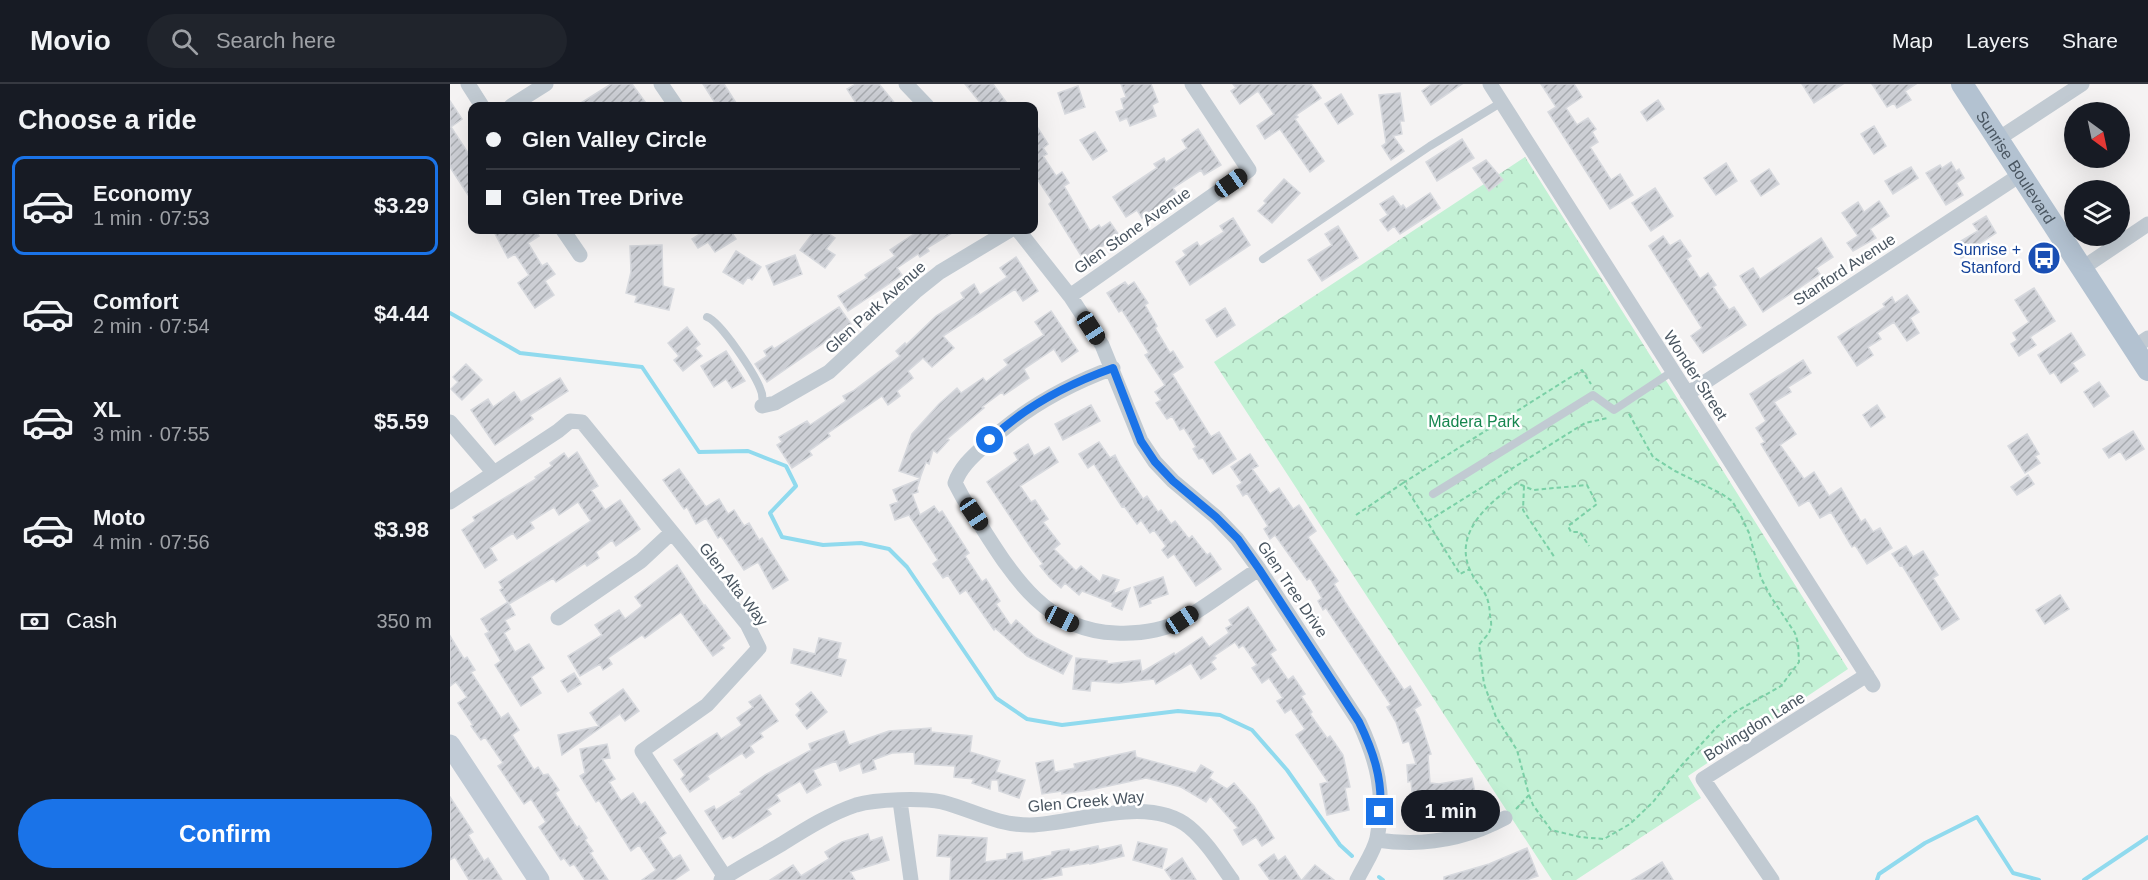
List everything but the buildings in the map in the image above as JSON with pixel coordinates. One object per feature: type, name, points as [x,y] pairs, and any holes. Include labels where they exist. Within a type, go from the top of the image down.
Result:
[{"type":"main road","name":"Sunrise Boulevard","points":[[1962,84],[2081,269],[2141,343],[2148,370]]},
{"type":"street","points":[[468,84],[479,102]]},
{"type":"street","points":[[517,102],[546,84]]},
{"type":"street","points":[[662,84],[673,102]]},
{"type":"street","points":[[906,84],[923,102]]},
{"type":"street","name":"Glen Stone Avenue","points":[[1070,296],[1249,170],[1192,84]]},
{"type":"street","name":"Wonder Street","points":[[1490,84],[1870,680]]},
{"type":"street","points":[[1998,139],[2082,84]]},
{"type":"street","name":"Stanford Avenue","points":[[1687,394],[2020,175]]},
{"type":"street","points":[[2081,269],[2148,224]]},
{"type":"street","points":[[566,234],[580,255]]},
{"type":"street","name":"Glen Park Avenue","points":[[762,406],[775,403],[829,372],[906,300],[940,272],[1003,234]]},
{"type":"street","name":"Glen Tree Drive","points":[[1021,234],[1070,296],[1102,345],[1113,368],[1133,425],[1155,462],[1238,539],[1359,722],[1379,771],[1381,800],[1377,840],[1357,880]]},
{"type":"street","points":[[1113,368],[1079,381],[1030,408],[1002,429],[959,472],[955,483],[963,498],[1027,592],[1044,608],[1080,627],[1099,633],[1149,632],[1182,620],[1259,569]]},
{"type":"street","name":"Glen Alta Way","points":[[494,472],[570,421],[582,422],[747,624],[759,648],[707,705],[642,751],[724,879]]},
{"type":"street","points":[[450,422],[494,472],[450,502]]},
{"type":"street","points":[[558,618],[641,561],[671,533]]},
{"type":"street","name":"Bovingdon Lane","points":[[1772,880],[1703,779],[1870,680]]},
{"type":"street","points":[[450,745],[539,880]]},
{"type":"street","name":"Glen Creek Way","points":[[724,879],[814,824],[840,812],[874,801],[900,801],[941,802],[1008,824],[1033,825],[1134,812],[1162,813],[1188,826],[1206,843],[1232,880]]},
{"type":"street","points":[[900,801],[911,880]]},
{"type":"street","points":[[1377,840],[1414,844],[1442,841],[1487,827],[1511,814]]},
{"type":"lane","points":[[1263,259],[1430,146],[1502,102]]},
{"type":"lane","points":[[707,317],[714,319],[721,327],[749,369],[760,387],[763,396],[762,406]]},
{"type":"lane","points":[[1433,494],[1593,394],[1614,410],[1673,371]]},
{"type":"path","points":[[1356,515],[1582,370],[1593,386]]},
{"type":"path","points":[[1589,546],[1580,532],[1571,532],[1568,526],[1597,504],[1587,485],[1533,490],[1517,483],[1484,509],[1468,533],[1466,551],[1470,569],[1490,600],[1491,629],[1479,645],[1485,684],[1496,717],[1517,750],[1533,805],[1551,830],[1580,837],[1604,839],[1630,824],[1718,726],[1735,712],[1781,686],[1799,662],[1796,633],[1761,578],[1749,533],[1732,501],[1653,457],[1627,410]]},
{"type":"path","points":[[1428,521],[1585,423],[1610,417]]},
{"type":"path","points":[[1403,483],[1460,574],[1470,569]]},
{"type":"path","points":[[1524,486],[1523,510],[1555,558]]},
{"type":"path","points":[[1511,814],[1529,795]]},
{"type":"green space","name":"Madera Park","points":[[1525,157],[1848,669],[1688,776],[1701,798],[1576,880],[1552,880],[1214,362]]},
{"type":"waterway","points":[[450,313],[520,353],[642,367],[699,452],[748,451],[786,466],[796,486],[770,513],[782,537],[823,545],[861,543],[889,549],[907,567],[996,698],[1027,719],[1062,725],[1178,711],[1220,715],[1252,730],[1287,770],[1340,845],[1352,856]]},
{"type":"waterway","points":[[1877,880],[1879,874],[1925,843],[1977,817],[2013,873],[2039,880]]},
{"type":"waterway","points":[[2084,880],[2148,837]]},
{"type":"waterway","points":[[1379,877],[1383,880]]},
{"type":"place","name":"Sunrise + Stanford","points":[[2044,258]]},
{"type":"route","points":[[990,440],[1030,408],[1088,377],[1113,368],[1141,441],[1155,462],[1238,539],[1359,722],[1379,771],[1380,812]]}]
